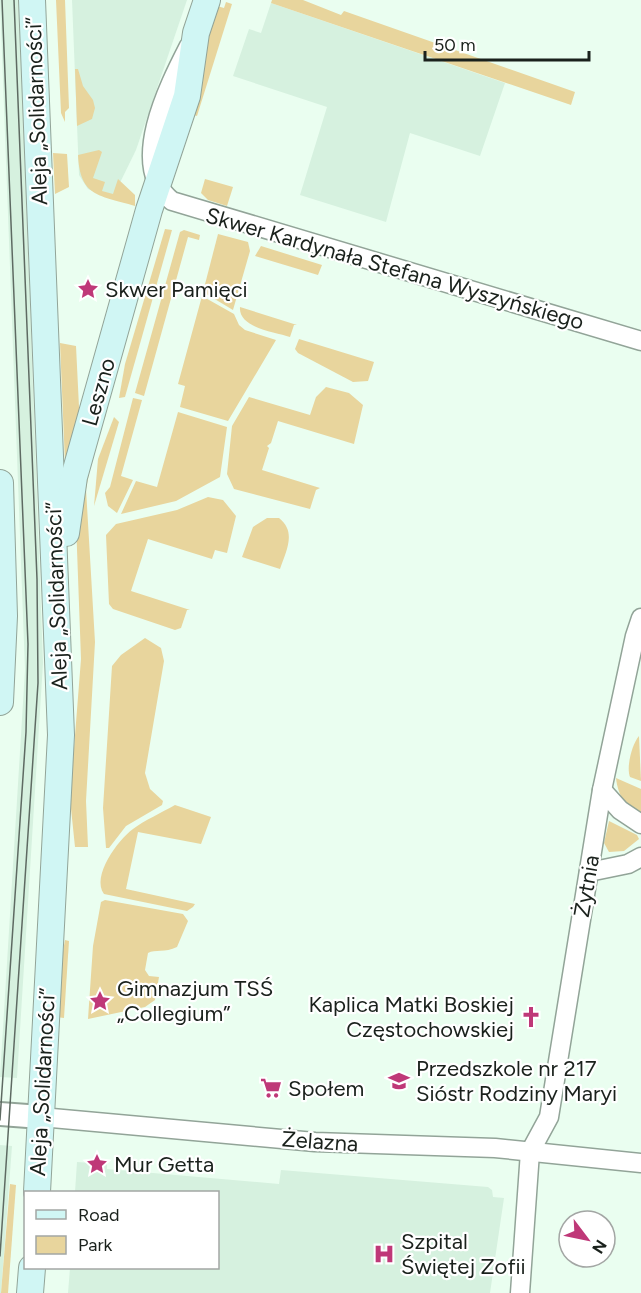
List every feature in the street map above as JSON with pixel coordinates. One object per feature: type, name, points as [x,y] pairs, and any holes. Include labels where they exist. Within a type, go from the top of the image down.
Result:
[{"type":"main road","name":"Aleja „Solidarności”","points":[[32,0],[61,761],[43,1036],[37,1191]]},
{"type":"main road","name":"Leszno","points":[[56,604],[74,477],[157,183],[189,88],[196,33],[207,0]]},
{"type":"main road","points":[[0,483],[4,616],[0,702]]},
{"type":"main road","points":[[30,1293],[32,1269]]},
{"type":"street","name":"Skwer Kardynała Stefana Wyszyńskiego","points":[[157,183],[169,198],[190,208],[641,341]]},
{"type":"street","name":"Żytnia","points":[[530,1152],[549,1117],[603,790],[641,618]]},
{"type":"street","points":[[603,790],[620,810],[641,824]]},
{"type":"street","points":[[589,872],[628,864],[641,857]]},
{"type":"street","name":"Żelazna","points":[[0,1114],[315,1142],[530,1152],[641,1163]]},
{"type":"street","points":[[520,1293],[530,1152]]},
{"type":"shaded area","points":[[0,0],[19,0],[43,663],[17,1078],[0,1077],[25,670]]},
{"type":"shaded area","points":[[72,0],[187,0],[136,150],[112,199],[88,189],[79,175]]},
{"type":"shaded area","points":[[271,3],[505,83],[480,156],[410,133],[386,222],[300,195],[327,107],[233,76],[249,29],[261,33]]},
{"type":"shaded area","points":[[0,1145],[12,1146],[1,1293],[0,1293]]},
{"type":"shaded area","name":"Szpital Świętej Zofii","points":[[77,1162],[107,1164],[107,1169],[279,1184],[281,1170],[488,1187],[492,1190],[493,1197],[504,1198],[490,1293],[68,1293],[70,1269],[219,1269],[219,1191],[75,1191]]},
{"type":"green space","points":[[56,0],[65,0],[69,108],[65,112],[65,122],[61,113]]},
{"type":"green space","points":[[272,0],[303,0],[341,15],[344,11],[575,92],[571,105],[271,3]]},
{"type":"green space","points":[[226,2],[232,4],[197,116],[187,113],[217,6],[224,8]]},
{"type":"green space","points":[[75,69],[78,69],[83,86],[93,100],[95,108],[92,119],[77,126]]},
{"type":"green space","points":[[99,150],[102,152],[93,178],[105,182],[102,191],[113,194],[118,179],[135,195],[135,206],[94,192],[83,180],[78,155]]},
{"type":"green space","points":[[53,153],[67,154],[69,187],[55,194]]},
{"type":"green space","points":[[205,179],[233,187],[227,206],[208,200],[201,193]]},
{"type":"green space","points":[[165,229],[172,230],[125,397],[119,398],[125,364]]},
{"type":"green space","points":[[184,230],[200,235],[199,240],[188,237],[144,396],[135,393],[180,232]]},
{"type":"green space","points":[[218,234],[248,242],[250,251],[233,310],[203,292]]},
{"type":"green space","points":[[261,246],[322,265],[318,275],[255,256]]},
{"type":"green space","points":[[202,296],[234,314],[239,325],[245,330],[276,340],[228,421],[180,407],[185,386],[178,384]]},
{"type":"green space","points":[[240,307],[297,325],[294,325],[290,337],[267,331],[245,320]]},
{"type":"green space","points":[[299,339],[374,362],[368,381],[353,382],[298,353],[295,349]]},
{"type":"green space","points":[[60,343],[76,346],[79,407],[84,409],[65,463]]},
{"type":"green space","points":[[326,387],[349,393],[363,405],[354,444],[278,421],[271,443],[267,446],[269,448],[262,470],[320,488],[316,490],[310,509],[234,489],[227,474],[232,426],[249,397],[310,415],[316,397]]},
{"type":"green space","points":[[133,398],[142,400],[121,476],[133,480],[117,513],[108,506],[105,493],[110,487]]},
{"type":"green space","points":[[178,412],[227,427],[220,477],[176,501],[121,514],[136,481],[157,487]]},
{"type":"green space","points":[[99,413],[106,415],[95,442],[86,489],[95,642],[86,801],[88,847],[75,847],[70,799],[81,659],[76,522]]},
{"type":"green space","points":[[114,417],[119,422],[94,506],[98,459]]},
{"type":"green space","points":[[208,497],[223,500],[236,516],[227,553],[215,550],[212,559],[148,539],[131,591],[190,610],[187,610],[181,628],[175,630],[113,609],[109,604],[106,535],[116,524],[177,510]]},
{"type":"green space","points":[[267,518],[279,518],[288,529],[287,549],[280,569],[242,557],[253,527]]},
{"type":"green space","points":[[145,638],[161,648],[164,661],[145,773],[150,789],[163,801],[162,805],[126,826],[109,848],[106,848],[103,808],[112,666],[121,655]]},
{"type":"green space","points":[[639,736],[641,781],[630,777],[629,773],[630,756]]},
{"type":"green space","points":[[616,778],[641,789],[641,814],[623,800]]},
{"type":"green space","points":[[175,805],[211,817],[201,844],[138,832],[126,889],[195,904],[193,907],[187,911],[104,894],[101,878],[104,868],[120,841],[138,826]]},
{"type":"green space","points":[[609,821],[637,835],[639,839],[624,851],[609,852],[604,843]]},
{"type":"green space","points":[[105,900],[183,914],[188,921],[177,947],[148,953],[145,970],[149,976],[159,977],[155,1000],[145,1007],[88,1019],[93,946],[101,902]]},
{"type":"green space","points":[[65,940],[69,941],[64,1018],[56,1017],[59,974]]},
{"type":"green space","points":[[10,1184],[16,1185],[8,1293],[1,1293]]},
{"type":"tram line","points":[[0,1120],[26,732],[28,644],[2,0]]},
{"type":"tram line","points":[[0,1256],[38,683],[37,579],[14,0]]},
{"type":"place","name":"Skwer Pamięci","points":[[88,289]]},
{"type":"place","name":"Gimnazjum TSŚ „Collegium”","points":[[100,1001]]},
{"type":"place","name":"Kaplica Matki Boskiej Częstochowskiej","points":[[531,1017]]},
{"type":"place","name":"Przedszkole nr 217 Sióstr Rodziny Maryi","points":[[399,1081]]},
{"type":"place","name":"Społem","points":[[271,1088]]},
{"type":"place","name":"Mur Getta","points":[[97,1164]]},
{"type":"place","name":"Szpital Świętej Zofii","points":[[384,1254]]}]
